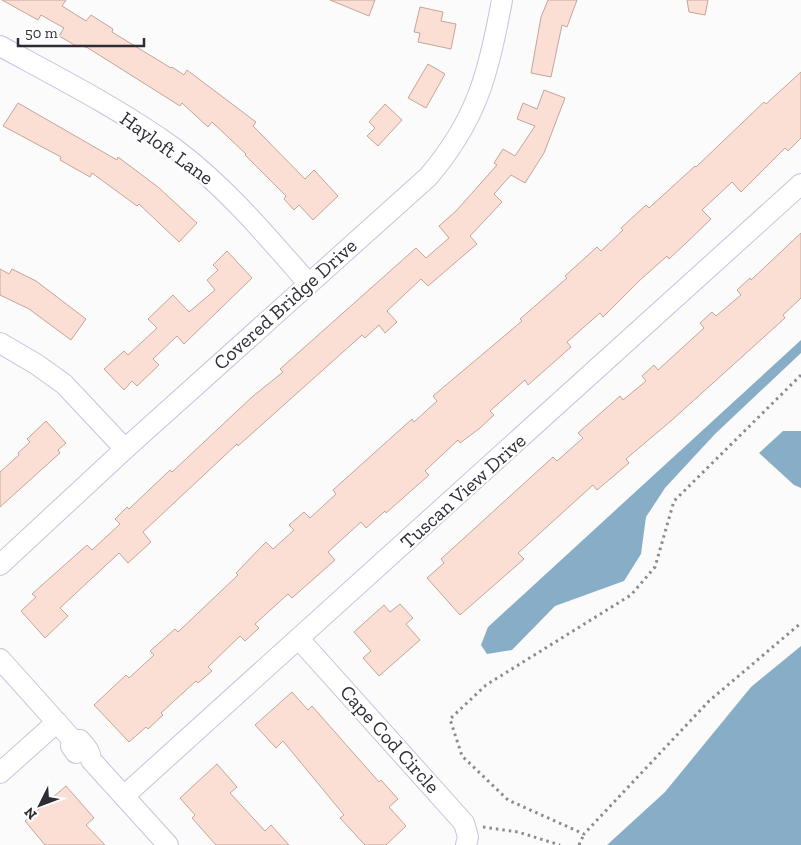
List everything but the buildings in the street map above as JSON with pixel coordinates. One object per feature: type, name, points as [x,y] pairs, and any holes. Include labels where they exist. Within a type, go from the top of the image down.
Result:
[{"type":"street","name":"Covered Bridge Drive","points":[[0,565],[125,449],[428,176],[449,152],[466,125],[480,94],[493,53],[502,0]]},
{"type":"street","name":"Hayloft Lane","points":[[0,46],[122,114],[174,148],[241,206],[308,283]]},
{"type":"street","name":"Tuscan View Drive","points":[[124,796],[801,184]]},
{"type":"street","points":[[0,343],[36,364],[64,384],[125,449]]},
{"type":"street","name":"Cape Cod Circle","points":[[299,639],[464,823],[468,837],[466,845]]},
{"type":"street","points":[[0,659],[72,740],[71,746],[77,754],[84,760],[91,760],[168,845]]},
{"type":"street","points":[[0,773],[57,722]]},
{"type":"path","points":[[584,834],[508,800],[462,756],[450,719],[486,685],[631,595],[655,567],[674,501],[801,374]]},
{"type":"path","points":[[579,845],[584,834],[709,701],[801,623]]},
{"type":"path","points":[[483,827],[496,827],[518,832],[560,845]]},
{"type":"water","points":[[801,340],[801,353],[715,434],[665,488],[646,517],[641,554],[624,581],[555,606],[512,650],[487,654],[481,645],[488,627]]},
{"type":"water","points":[[783,431],[801,431],[801,488],[794,485],[759,453]]},
{"type":"water","points":[[801,646],[801,845],[607,845],[665,792],[751,687]]}]
